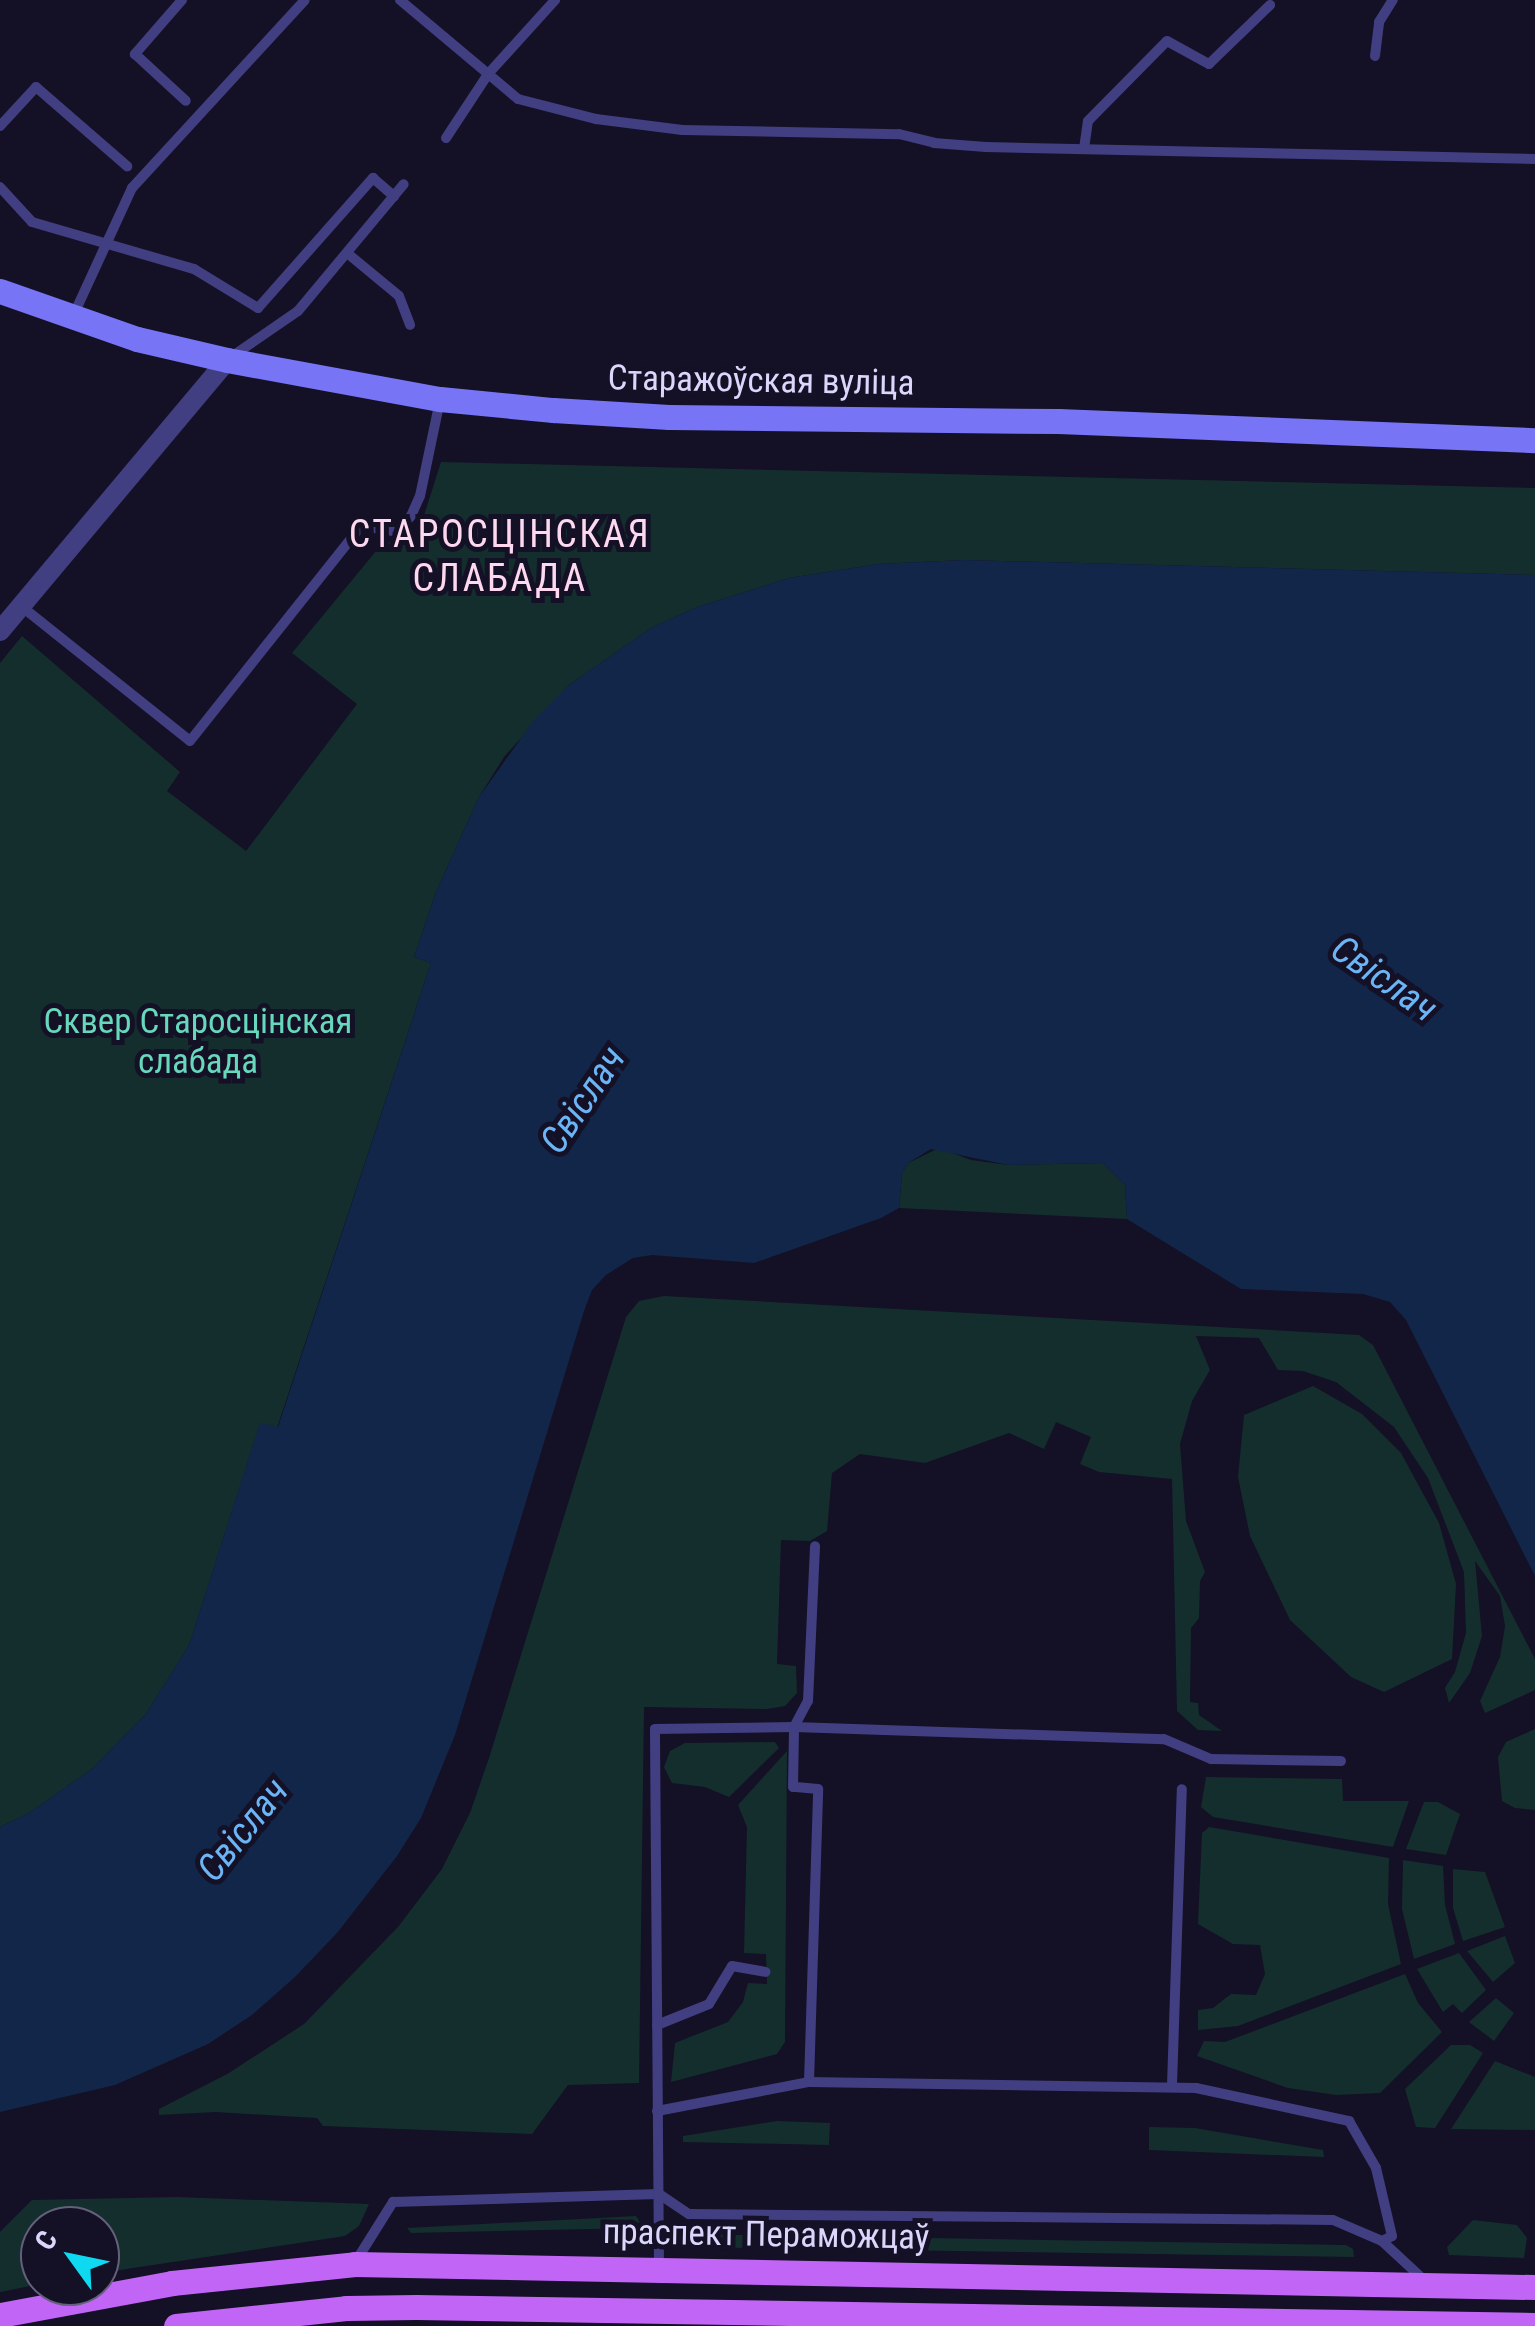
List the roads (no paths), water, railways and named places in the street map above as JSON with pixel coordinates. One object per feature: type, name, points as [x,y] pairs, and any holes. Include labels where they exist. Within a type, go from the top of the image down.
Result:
[{"type":"main road","name":"Старажоўская вуліца","points":[[0,291],[72,318],[226,360],[440,399],[669,417],[1058,421],[1535,440]]},
{"type":"main road","name":"праспект Пераможцаў","points":[[0,2315],[172,2283],[355,2264],[1535,2287]]},
{"type":"main road","points":[[176,2326],[346,2308],[416,2307],[1535,2325]]},
{"type":"street","points":[[1,629],[226,360]]},
{"type":"lane","points":[[182,0],[135,54],[186,101]]},
{"type":"lane","points":[[72,318],[132,188],[305,0]]},
{"type":"lane","points":[[400,0],[518,99],[613,122],[682,130],[899,134],[934,143],[1084,150],[1535,159]]},
{"type":"lane","points":[[446,138],[488,74],[555,0]]},
{"type":"lane","points":[[1375,56],[1379,22],[1393,0]]},
{"type":"lane","points":[[1084,150],[1088,121],[1166,42],[1209,64],[1270,5]]},
{"type":"lane","points":[[0,126],[36,87],[127,166]]},
{"type":"lane","points":[[0,187],[32,222],[194,270],[258,308],[373,178],[394,196]]},
{"type":"lane","points":[[226,360],[298,311],[404,184]]},
{"type":"lane","points":[[347,253],[399,296],[410,325]]},
{"type":"lane","points":[[21,606],[190,741],[361,526],[397,532],[411,516],[420,496],[440,399]]},
{"type":"lane","points":[[809,2082],[818,1789],[793,1787],[794,1728],[808,1702],[815,1546]]},
{"type":"lane","points":[[659,2267],[655,1729],[794,1728],[1164,1740],[1211,1758],[1341,1762]]},
{"type":"lane","points":[[1172,2085],[1182,1790]]},
{"type":"lane","points":[[657,2025],[710,2004],[732,1966],[765,1972]]},
{"type":"lane","points":[[657,2111],[809,2082],[1172,2085],[1349,2121],[1376,2168],[1392,2236],[1382,2241]]},
{"type":"lane","points":[[355,2264],[393,2202],[659,2194],[689,2214],[1332,2220],[1382,2241],[1430,2285]]},
{"type":"water","name":"Свіслач","points":[[965,560],[1535,575],[1535,1576],[1406,1320],[1390,1302],[1363,1294],[1241,1289],[1127,1219],[1125,1185],[1103,1163],[1008,1165],[931,1149],[908,1163],[902,1173],[899,1208],[881,1218],[754,1263],[652,1255],[633,1258],[606,1275],[592,1290],[584,1311],[455,1735],[421,1818],[397,1856],[337,1933],[295,1977],[252,2015],[208,2044],[115,2085],[0,2112],[0,1827],[29,1813],[92,1769],[146,1714],[189,1645],[260,1423],[278,1427],[431,963],[414,957],[436,892],[479,797],[534,720],[569,685],[651,628],[697,607],[789,578],[878,564]]},
{"type":"district","name":"СТАРОСЦІНСКАЯ СЛАБАДА","points":[[500,557]]},
{"type":"park label","name":"Сквер Старосцінская слабада","points":[[198,1042]]}]
